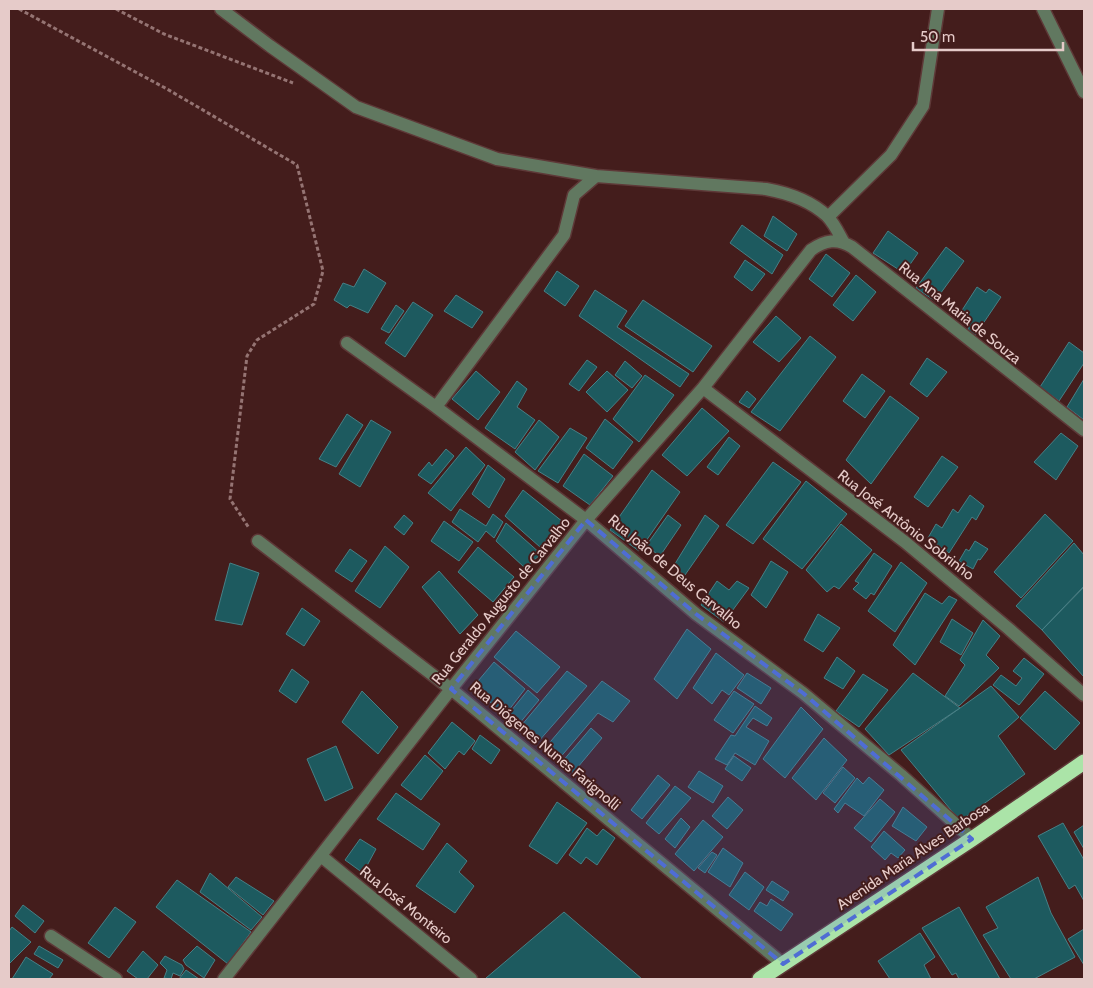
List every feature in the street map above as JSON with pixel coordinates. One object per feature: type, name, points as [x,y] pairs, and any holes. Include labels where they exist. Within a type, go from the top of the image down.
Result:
[{"type":"highway","name":"Avenida Maria Alves Barbosa","points":[[760,979],[972,839],[1084,762]]},
{"type":"street","points":[[221,9],[356,108],[498,160],[596,176],[766,189],[783,192],[800,198],[818,208],[828,217],[844,243]]},
{"type":"street","points":[[828,217],[891,156],[924,106],[938,9]]},
{"type":"street","points":[[1043,9],[1084,92]]},
{"type":"street","points":[[436,407],[564,235],[574,195],[596,176]]},
{"type":"street","name":"Rua Geraldo Augusto de Carvalho","points":[[224,979],[586,520],[703,388],[811,250],[827,241],[844,243]]},
{"type":"street","name":"Rua Ana Maria de Souza","points":[[844,243],[1084,430]]},
{"type":"street","name":"Rua João de Deus Carvalho","points":[[347,343],[436,407],[586,520],[696,614],[803,693],[901,775],[972,839]]},
{"type":"street","name":"Rua José Antônio Sobrinho","points":[[703,388],[904,542],[1009,629],[1084,695]]},
{"type":"street","name":"Rua Diógenes Nunes Farignolli","points":[[258,542],[451,689],[783,964]]},
{"type":"street","name":"Rua José Monteiro","points":[[321,856],[471,979]]},
{"type":"street","points":[[52,936],[116,979]]},
{"type":"path","points":[[20,9],[167,89],[297,165],[323,271],[314,304],[257,340],[247,356],[230,499],[258,542]]},
{"type":"path","points":[[116,9],[164,34],[301,87]]},
{"type":"highlighted area","points":[[586,520],[696,614],[803,693],[972,839],[783,964],[451,689]]},
{"type":"building","points":[[773,216],[797,234],[787,251],[764,236]]},
{"type":"building","points":[[742,225],[783,255],[772,274],[730,243]]},
{"type":"building","points":[[888,231],[918,253],[904,273],[873,253]]},
{"type":"building","points":[[946,247],[964,261],[935,301],[916,288]]},
{"type":"building","points":[[826,254],[850,273],[832,297],[809,279]]},
{"type":"building","points":[[745,260],[765,274],[752,291],[734,277]]},
{"type":"building","points":[[364,269],[386,283],[368,313],[350,305],[347,308],[334,300],[343,283],[354,287]]},
{"type":"building","points":[[557,271],[579,286],[565,306],[544,291]]},
{"type":"building","points":[[856,275],[876,292],[853,321],[833,305]]},
{"type":"building","points":[[977,287],[986,293],[989,289],[1001,297],[974,337],[967,331],[969,327],[957,318]]},
{"type":"building","points":[[595,290],[627,311],[617,327],[689,374],[680,387],[579,316]]},
{"type":"building","points":[[456,295],[483,312],[472,328],[444,311]]},
{"type":"building","points":[[643,300],[712,346],[693,372],[625,326]]},
{"type":"building","points":[[413,302],[433,315],[405,357],[385,343]]},
{"type":"building","points":[[396,305],[404,311],[389,333],[381,329]]},
{"type":"building","points":[[776,316],[801,338],[779,362],[753,342]]},
{"type":"building","points":[[810,336],[836,357],[780,431],[751,412]]},
{"type":"building","points":[[1069,342],[1084,353],[1084,363],[1059,401],[1040,387]]},
{"type":"building","points":[[927,358],[947,372],[927,397],[910,384]]},
{"type":"building","points":[[587,360],[597,367],[579,391],[569,384]]},
{"type":"building","points":[[625,361],[642,376],[632,388],[615,375]]},
{"type":"building","points":[[476,371],[500,392],[478,420],[452,399]]},
{"type":"building","points":[[607,371],[628,390],[607,412],[586,392]]},
{"type":"building","points":[[862,374],[885,391],[865,418],[843,401]]},
{"type":"building","points":[[645,375],[674,395],[639,442],[613,419]]},
{"type":"building","points":[[1084,379],[1084,420],[1067,407]]},
{"type":"building","points":[[517,381],[527,389],[517,407],[535,420],[515,449],[485,428]]},
{"type":"building","points":[[747,391],[756,399],[749,408],[739,402]]},
{"type":"building","points":[[890,396],[919,418],[871,484],[846,460]]},
{"type":"building","points":[[702,408],[729,431],[687,476],[662,455]]},
{"type":"building","points":[[347,414],[363,425],[336,467],[319,459]]},
{"type":"building","points":[[605,419],[633,442],[613,469],[586,448]]},
{"type":"building","points":[[371,420],[391,432],[360,487],[339,474]]},
{"type":"building","points":[[539,420],[559,437],[535,470],[515,452]]},
{"type":"building","points":[[570,428],[587,438],[558,483],[538,471]]},
{"type":"building","points":[[1061,433],[1078,446],[1056,480],[1034,462]]},
{"type":"building","points":[[729,437],[740,446],[718,475],[707,467]]},
{"type":"building","points":[[466,447],[485,465],[451,511],[428,493]]},
{"type":"building","points":[[446,449],[454,456],[431,484],[418,475],[429,462],[432,466]]},
{"type":"building","points":[[584,454],[613,476],[590,505],[563,486]]},
{"type":"building","points":[[942,456],[958,467],[928,507],[914,497]]},
{"type":"building","points":[[773,462],[801,482],[753,544],[726,525]]},
{"type":"building","points":[[488,465],[505,479],[489,508],[472,494]]},
{"type":"building","points":[[652,470],[680,492],[639,551],[610,530]]},
{"type":"building","points":[[806,481],[847,514],[802,569],[763,539]]},
{"type":"building","points":[[523,490],[563,522],[540,547],[505,516]]},
{"type":"building","points":[[970,495],[984,506],[976,520],[972,517],[949,553],[928,538],[936,524],[942,528],[953,509],[958,513]]},
{"type":"building","points":[[460,509],[486,526],[493,514],[503,522],[494,538],[486,531],[478,542],[452,522]]},
{"type":"building","points":[[1045,514],[1073,541],[1021,598],[994,572]]},
{"type":"building","points":[[404,515],[413,523],[404,535],[394,527]]},
{"type":"building","points":[[668,515],[681,525],[660,556],[646,546]]},
{"type":"building","points":[[705,515],[719,526],[685,575],[673,567]]},
{"type":"building","points":[[444,521],[473,542],[459,561],[431,541]]},
{"type":"building","points":[[506,523],[541,554],[525,568],[496,541]]},
{"type":"building","points":[[841,524],[872,550],[839,589],[834,586],[827,592],[806,570]]},
{"type":"building","points":[[975,541],[988,549],[980,560],[978,559],[973,569],[959,561],[966,549],[969,551]]},
{"type":"building","points":[[1074,543],[1084,555],[1084,586],[1042,630],[1016,606]]},
{"type":"building","points":[[385,546],[409,567],[380,608],[355,591]]},
{"type":"building","points":[[478,547],[514,577],[493,602],[458,572]]},
{"type":"building","points":[[350,549],[367,561],[352,582],[335,571]]},
{"type":"building","points":[[874,553],[892,566],[874,595],[871,593],[866,599],[853,589],[859,583],[855,581]]},
{"type":"building","points":[[771,561],[788,572],[766,608],[751,595]]},
{"type":"building","points":[[901,562],[927,583],[895,632],[868,611]]},
{"type":"building","points":[[230,563],[259,573],[242,625],[215,620]]},
{"type":"building","points":[[439,571],[478,615],[460,634],[422,587]]},
{"type":"building","points":[[717,581],[729,590],[737,581],[749,588],[724,622],[701,605]]},
{"type":"building","points":[[1084,587],[1084,677],[1042,630]]},
{"type":"building","points":[[925,593],[942,604],[949,596],[957,600],[915,665],[893,645]]},
{"type":"building","points":[[302,608],[320,621],[304,646],[286,634]]},
{"type":"building","points":[[818,614],[840,628],[823,652],[804,640]]},
{"type":"building","points":[[952,619],[973,633],[961,655],[940,642]]},
{"type":"building","points":[[983,620],[1000,636],[986,655],[999,668],[959,706],[945,696],[965,665],[960,660]]},
{"type":"building","points":[[687,629],[711,649],[677,699],[654,679]]},
{"type":"building","points":[[516,631],[560,667],[537,693],[494,657]]},
{"type":"building","points":[[716,653],[744,675],[729,695],[722,690],[712,704],[693,688]]},
{"type":"building","points":[[837,657],[855,671],[843,689],[824,678]]},
{"type":"building","points":[[1024,658],[1044,674],[1019,705],[993,685],[1001,675],[1016,686],[1022,678],[1013,671]]},
{"type":"building","points":[[494,662],[525,689],[505,715],[473,687]]},
{"type":"building","points":[[292,669],[309,682],[296,703],[279,691]]},
{"type":"building","points":[[567,671],[587,686],[538,742],[521,726]]},
{"type":"building","points":[[747,673],[771,688],[761,704],[737,688]]},
{"type":"building","points":[[913,673],[960,708],[889,755],[865,729]]},
{"type":"building","points":[[863,674],[888,690],[859,727],[836,711]]},
{"type":"building","points":[[602,681],[630,701],[613,722],[598,713],[558,760],[545,748]]},
{"type":"building","points":[[991,686],[1019,717],[998,736],[1025,774],[960,821],[901,750]]},
{"type":"building","points":[[528,690],[539,700],[518,725],[507,716]]},
{"type":"building","points":[[362,691],[398,727],[378,754],[342,722]]},
{"type":"building","points":[[734,691],[754,704],[733,733],[714,720]]},
{"type":"building","points":[[1045,691],[1080,723],[1055,750],[1020,718]]},
{"type":"building","points":[[755,706],[772,718],[767,726],[753,718],[746,727],[769,741],[755,765],[735,753],[727,765],[715,759],[731,735],[735,736]]},
{"type":"building","points":[[801,707],[823,729],[785,778],[763,759]]},
{"type":"building","points":[[452,722],[475,741],[464,755],[459,751],[445,769],[428,753]]},
{"type":"building","points":[[591,728],[602,738],[573,773],[562,762]]},
{"type":"building","points":[[480,735],[500,750],[491,764],[472,749]]},
{"type":"building","points":[[824,738],[847,760],[816,800],[792,778]]},
{"type":"building","points":[[336,746],[353,788],[325,801],[307,759]]},
{"type":"building","points":[[425,755],[443,771],[421,800],[401,785]]},
{"type":"building","points":[[734,756],[751,768],[742,781],[725,769]]},
{"type":"building","points":[[843,767],[855,778],[835,803],[823,793]]},
{"type":"building","points":[[699,771],[723,786],[713,803],[688,787]]},
{"type":"building","points":[[658,775],[670,785],[642,819],[631,810]]},
{"type":"building","points":[[869,777],[884,790],[864,816],[845,803],[838,813],[834,809],[857,778],[863,784]]},
{"type":"building","points":[[675,786],[691,798],[659,834],[646,823]]},
{"type":"building","points":[[396,793],[440,824],[423,850],[377,819]]},
{"type":"building","points":[[728,797],[743,810],[727,829],[712,816]]},
{"type":"building","points":[[880,799],[895,812],[871,842],[854,828]]},
{"type":"building","points":[[557,802],[587,823],[557,864],[529,846]]},
{"type":"building","points":[[903,807],[927,827],[916,841],[892,826]]},
{"type":"building","points":[[681,818],[690,827],[675,848],[665,839]]},
{"type":"building","points":[[703,820],[723,837],[694,871],[675,854]]},
{"type":"building","points":[[1063,823],[1084,860],[1084,901],[1075,885],[1069,889],[1038,836]]},
{"type":"building","points":[[1084,825],[1084,849],[1074,832]]},
{"type":"building","points":[[587,828],[597,836],[603,829],[615,838],[597,865],[586,857],[581,864],[569,855]]},
{"type":"building","points":[[884,831],[905,850],[898,858],[891,853],[885,860],[871,847]]},
{"type":"building","points":[[360,839],[376,849],[363,873],[345,860]]},
{"type":"building","points":[[447,843],[467,861],[459,872],[474,886],[455,913],[416,886]]},
{"type":"building","points":[[723,848],[743,863],[730,887],[708,872]]},
{"type":"building","points":[[712,852],[717,855],[705,873],[698,868]]},
{"type":"building","points":[[745,872],[764,887],[749,910],[729,895]]},
{"type":"building","points":[[210,873],[262,917],[251,930],[200,892]]},
{"type":"building","points":[[236,877],[274,901],[263,915],[228,887]]},
{"type":"building","points":[[1038,877],[1051,913],[1075,957],[1034,979],[1011,979],[983,935],[998,928],[986,907]]},
{"type":"building","points":[[177,880],[251,932],[228,964],[156,907]]},
{"type":"building","points":[[772,881],[789,892],[783,901],[766,890]]},
{"type":"building","points":[[771,899],[793,914],[781,931],[754,911],[760,902],[767,906]]},
{"type":"building","points":[[23,905],[44,921],[35,933],[15,916]]},
{"type":"building","points":[[115,907],[136,922],[109,958],[88,943]]},
{"type":"building","points":[[959,907],[1000,979],[959,979],[956,973],[952,975],[922,928]]},
{"type":"building","points":[[564,912],[642,979],[486,978]]},
{"type":"building","points":[[12,927],[31,942],[9,964],[9,931]]},
{"type":"building","points":[[1084,929],[1084,965],[1068,939]]},
{"type":"building","points":[[920,933],[935,957],[924,965],[931,979],[890,979],[878,961]]},
{"type":"building","points":[[39,946],[63,960],[58,968],[34,954]]},
{"type":"building","points":[[197,946],[215,960],[204,978],[186,965],[183,960]]},
{"type":"building","points":[[143,951],[158,965],[147,979],[138,979],[127,971]]},
{"type":"building","points":[[165,956],[182,965],[184,969],[180,976],[173,973],[171,979],[164,978],[167,970],[160,963]]},
{"type":"building","points":[[26,957],[53,974],[49,979],[12,979]]},
{"type":"building","points":[[186,970],[199,979],[179,979]]}]
